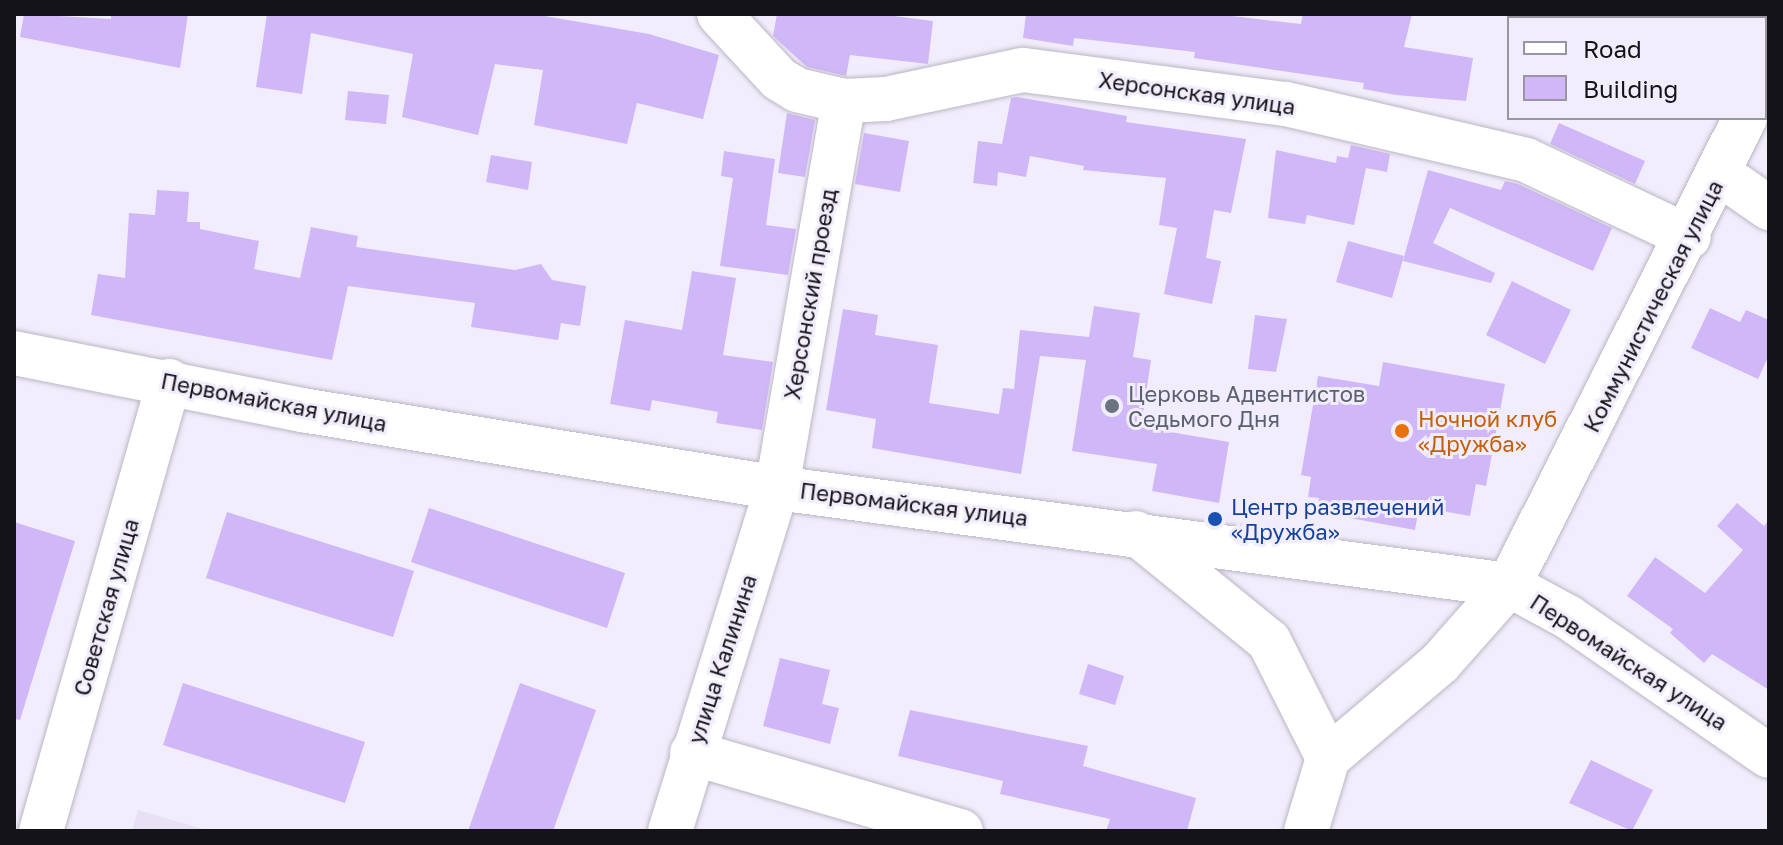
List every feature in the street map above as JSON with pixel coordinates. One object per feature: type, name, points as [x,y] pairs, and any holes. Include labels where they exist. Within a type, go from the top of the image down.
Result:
[{"type":"street","name":"Херсонская улица","points":[[719,14],[779,79],[797,90],[844,101],[886,99],[1023,70],[1286,104],[1526,160],[1689,237]]},
{"type":"street","name":"Херсонский проезд","points":[[777,488],[844,101]]},
{"type":"street","name":"Коммунистическая улица","points":[[1328,758],[1440,663],[1509,585],[1689,237],[1744,120]]},
{"type":"street","points":[[1720,174],[1769,208]]},
{"type":"street","name":"Первомайская улица","points":[[14,353],[169,381],[302,410],[777,488],[1136,533],[1509,585],[1568,617],[1769,756]]},
{"type":"street","name":"Советская улица","points":[[41,831],[169,381]]},
{"type":"street","name":"улица Калинина","points":[[670,831],[777,488]]},
{"type":"street","points":[[1136,533],[1269,641],[1328,758],[1306,831]]},
{"type":"street","points":[[692,753],[961,831]]},
{"type":"shaded area","points":[[138,810],[210,831],[132,831]]},
{"type":"building","points":[[24,14],[111,19],[111,14],[188,14],[180,68],[20,37]]},
{"type":"building","points":[[267,14],[533,14],[649,34],[719,55],[703,119],[637,103],[627,144],[534,125],[543,70],[495,64],[478,135],[402,117],[413,54],[311,33],[302,94],[256,87]]},
{"type":"building","points":[[777,14],[878,14],[933,21],[928,64],[850,55],[846,76],[807,67],[773,36]]},
{"type":"building","points":[[1026,14],[1215,14],[1301,24],[1303,14],[1412,14],[1404,47],[1473,58],[1466,101],[1396,95],[1363,89],[1364,83],[1194,58],[1195,52],[1074,38],[1073,46],[1023,38]]},
{"type":"building","points":[[348,91],[389,95],[386,124],[345,120]]},
{"type":"building","points":[[1011,98],[1127,116],[1126,122],[1246,139],[1231,213],[1214,210],[1206,258],[1221,261],[1212,304],[1164,294],[1177,228],[1159,225],[1166,178],[1083,170],[1084,166],[1030,156],[1026,177],[998,172],[997,186],[973,183],[978,141],[1002,144]]},
{"type":"building","points":[[787,113],[815,120],[805,177],[778,173]]},
{"type":"building","points":[[1559,123],[1645,161],[1635,184],[1550,144]]},
{"type":"building","points":[[864,133],[909,141],[900,192],[855,184]]},
{"type":"building","points":[[1351,145],[1390,154],[1387,172],[1366,168],[1354,225],[1307,215],[1305,224],[1268,218],[1276,150],[1336,163],[1337,156],[1348,158]]},
{"type":"building","points":[[724,151],[775,159],[766,225],[796,229],[788,275],[720,266],[733,178],[721,176]]},
{"type":"building","points":[[491,155],[532,162],[528,190],[486,182]]},
{"type":"building","points":[[1428,170],[1501,190],[1505,181],[1518,184],[1612,228],[1593,271],[1450,208],[1433,243],[1495,273],[1491,283],[1403,261]]},
{"type":"building","points":[[157,190],[189,192],[187,222],[200,222],[200,229],[259,241],[254,269],[300,278],[311,227],[358,236],[356,247],[515,270],[541,264],[552,280],[586,286],[580,326],[561,323],[558,340],[471,327],[475,303],[348,286],[332,360],[91,315],[98,274],[125,278],[129,213],[155,215]]},
{"type":"building","points":[[1348,241],[1404,256],[1392,298],[1336,282]]},
{"type":"building","points":[[692,271],[736,278],[723,355],[773,362],[762,430],[716,423],[718,412],[652,400],[650,411],[610,404],[625,320],[682,330]]},
{"type":"building","points":[[1512,281],[1571,310],[1545,364],[1486,335]]},
{"type":"building","points":[[1094,306],[1140,313],[1133,357],[1151,360],[1141,427],[1229,442],[1219,503],[1152,491],[1157,464],[1072,451],[1086,360],[1040,356],[1021,474],[872,448],[876,419],[826,410],[843,309],[878,315],[875,335],[938,345],[929,403],[999,414],[1003,388],[1014,389],[1020,330],[1089,337]]},
{"type":"building","points":[[1710,308],[1740,322],[1746,310],[1769,320],[1769,355],[1758,379],[1691,348]]},
{"type":"building","points":[[1255,315],[1287,319],[1276,372],[1248,369]]},
{"type":"building","name":"Ночной клуб «Дружба»","points":[[1383,362],[1505,384],[1486,486],[1476,484],[1470,516],[1419,507],[1415,530],[1317,512],[1319,498],[1308,497],[1311,477],[1301,475],[1318,376],[1379,386]]},
{"type":"building","points":[[1737,503],[1764,526],[1769,520],[1769,690],[1712,654],[1704,663],[1670,633],[1673,629],[1627,596],[1655,557],[1705,593],[1743,550],[1717,526]]},
{"type":"building","points":[[429,508],[625,573],[607,628],[411,562]]},
{"type":"building","points":[[227,512],[414,571],[393,637],[206,578]]},
{"type":"building","points":[[14,522],[75,541],[20,720],[14,719]]},
{"type":"building","points":[[780,658],[830,670],[822,704],[839,708],[830,744],[763,726]]},
{"type":"building","points":[[1088,664],[1124,676],[1115,705],[1079,694]]},
{"type":"building","points":[[183,683],[365,742],[345,803],[163,745]]},
{"type":"building","points":[[520,683],[596,710],[553,831],[468,831]]},
{"type":"building","points":[[910,710],[1088,746],[1083,766],[1196,798],[1187,831],[1106,831],[1110,819],[1000,794],[1003,781],[898,756]]},
{"type":"building","points":[[1591,760],[1653,790],[1632,831],[1569,803]]},
{"type":"place","name":"Церковь Адвентистов Седьмого Дня","points":[[1112,406]]},
{"type":"place","name":"Ночной клуб «Дружба»","points":[[1402,431]]},
{"type":"place","name":"Центр развлечений «Дружба»","points":[[1215,519]]}]
